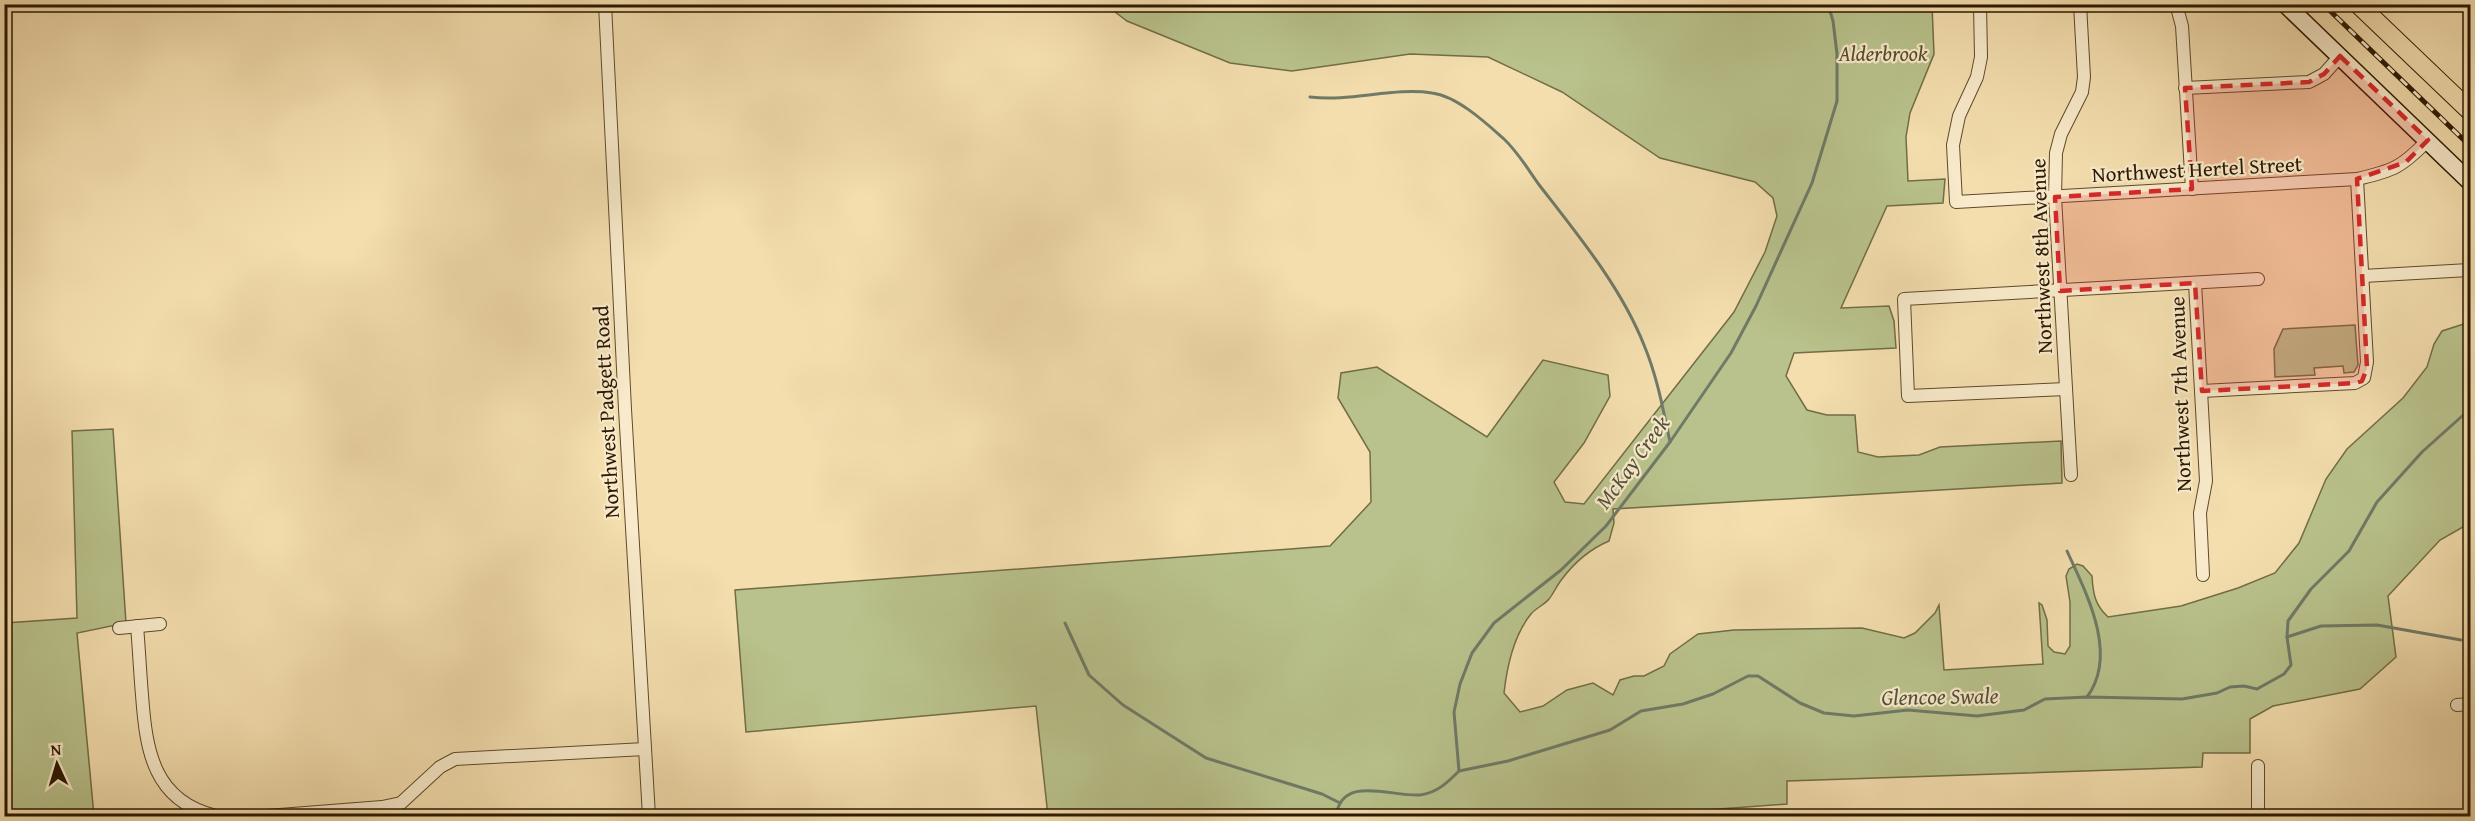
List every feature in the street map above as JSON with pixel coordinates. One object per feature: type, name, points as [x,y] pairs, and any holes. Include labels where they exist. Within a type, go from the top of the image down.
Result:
[{"type":"main road","points":[[2358,4],[2470,111]]},
{"type":"street","name":"Northwest Padgett Road","points":[[605,4],[624,397],[649,816]]},
{"type":"street","name":"Northwest Hertel Street","points":[[1980,4],[1981,57],[1977,77],[1959,116],[1953,145],[1956,202],[2357,179],[2387,173],[2406,162],[2427,140]]},
{"type":"street","name":"Northwest 8th Avenue","points":[[2071,475],[2055,197],[2056,153],[2061,134],[2082,92],[2084,77],[2080,4]]},
{"type":"street","points":[[2176,4],[2182,26],[2192,189]]},
{"type":"street","points":[[2285,4],[2470,182]]},
{"type":"street","points":[[2185,88],[2309,82],[2324,74],[2340,56]]},
{"type":"street","points":[[2202,391],[2355,383],[2364,378],[2367,368],[2357,179]]},
{"type":"street","points":[[2363,276],[2469,270]]},
{"type":"street","points":[[2066,389],[1908,396],[1904,299],[2258,279]]},
{"type":"street","name":"Northwest 7th Avenue","points":[[2195,283],[2206,481],[2200,513],[2203,575]]},
{"type":"street","points":[[119,628],[160,624]]},
{"type":"street","points":[[137,626],[146,739],[156,771],[163,783],[182,801],[207,814],[216,816]]},
{"type":"street","points":[[2457,705],[2470,705]]},
{"type":"street","points":[[267,816],[382,807],[401,803],[440,767],[455,759],[645,749]]},
{"type":"street","points":[[2258,766],[2258,816]]},
{"type":"street","points":[[1762,816],[1772,816]]},
{"type":"highlighted area","points":[[2340,56],[2428,140],[2406,162],[2357,179],[2367,368],[2362,381],[2202,391],[2195,283],[2060,291],[2055,197],[2192,189],[2185,88],[2309,82],[2324,74]]},
{"type":"green space","name":"Alderbrook","points":[[1106,5],[1932,5],[1934,54],[1910,113],[1906,137],[1908,181],[1945,179],[1943,203],[1887,206],[1841,308],[1889,306],[1894,321],[1896,348],[1794,353],[1786,376],[1807,410],[1827,415],[1855,415],[1858,452],[1878,457],[1919,455],[1940,447],[2061,441],[2062,483],[1613,509],[1614,523],[1609,541],[1589,552],[1572,567],[1549,599],[1531,614],[1515,642],[1504,693],[1520,712],[1543,706],[1567,690],[1593,683],[1613,695],[1620,680],[1644,676],[1664,666],[1670,654],[1698,634],[1734,630],[1862,628],[1904,638],[1915,633],[1935,613],[1939,605],[1944,670],[2043,664],[2039,603],[2042,605],[2047,620],[2048,646],[2054,652],[2065,654],[2070,646],[2070,602],[2066,576],[2069,569],[2077,564],[2083,566],[2092,576],[2096,599],[2108,617],[2181,606],[2238,588],[2275,573],[2299,543],[2326,479],[2347,449],[2403,398],[2427,367],[2434,344],[2442,331],[2470,322],[2470,523],[2440,540],[2388,596],[2396,657],[2360,689],[2273,706],[2250,719],[2250,753],[2203,753],[2202,767],[1787,781],[1787,804],[1623,816],[1048,816],[1036,706],[746,732],[735,590],[1330,546],[1371,502],[1370,452],[1338,398],[1341,373],[1377,367],[1487,437],[1543,360],[1608,375],[1610,396],[1584,443],[1554,482],[1565,502],[1584,504],[1734,312],[1765,252],[1777,216],[1773,198],[1755,182],[1660,158],[1562,92],[1488,57],[1410,54],[1292,71],[1230,63],[1127,21]]},
{"type":"green space","points":[[2091,5],[2164,5],[2166,8],[2131,10],[2129,7],[2091,10]]},
{"type":"green space","points":[[2355,325],[2358,365],[2354,372],[2344,373],[2343,366],[2314,368],[2315,375],[2275,377],[2274,349],[2283,329]]},
{"type":"green space","points":[[113,429],[126,623],[77,633],[94,816],[5,816],[5,623],[77,618],[72,431]]},
{"type":"waterway","name":"McKay Creek","points":[[1336,816],[1340,803],[1348,795],[1358,791],[1426,794],[1442,786],[1459,771],[1454,712],[1460,684],[1472,653],[1494,623],[1561,570],[1606,526],[1670,442],[1731,353],[1756,306],[1812,183],[1837,101],[1837,54],[1833,21],[1828,4]]},
{"type":"waterway","points":[[1310,97],[1341,98],[1403,92],[1442,95],[1480,118],[1504,139],[1584,243],[1623,303],[1653,369],[1670,442]]},
{"type":"waterway","name":"Glencoe Swale","points":[[1459,771],[1508,761],[1610,730],[1641,711],[1683,704],[1713,694],[1748,676],[1758,676],[1800,703],[1824,713],[1854,716],[1908,710],[1977,716],[2024,710],[2045,699],[2087,697],[2182,699],[2217,693],[2230,687],[2244,686],[2257,689],[2284,674],[2291,665],[2287,637],[2288,621],[2311,589],[2349,551],[2377,502],[2422,452],[2470,409]]},
{"type":"waterway","points":[[2067,551],[2090,604],[2100,643],[2100,662],[2096,680],[2087,697]]},
{"type":"waterway","points":[[1065,623],[1089,675],[1123,705],[1206,758],[1322,794],[1340,803]]},
{"type":"waterway","points":[[2287,637],[2321,626],[2377,625],[2461,640]]},
{"type":"railway","points":[[2323,4],[2470,146]]}]
